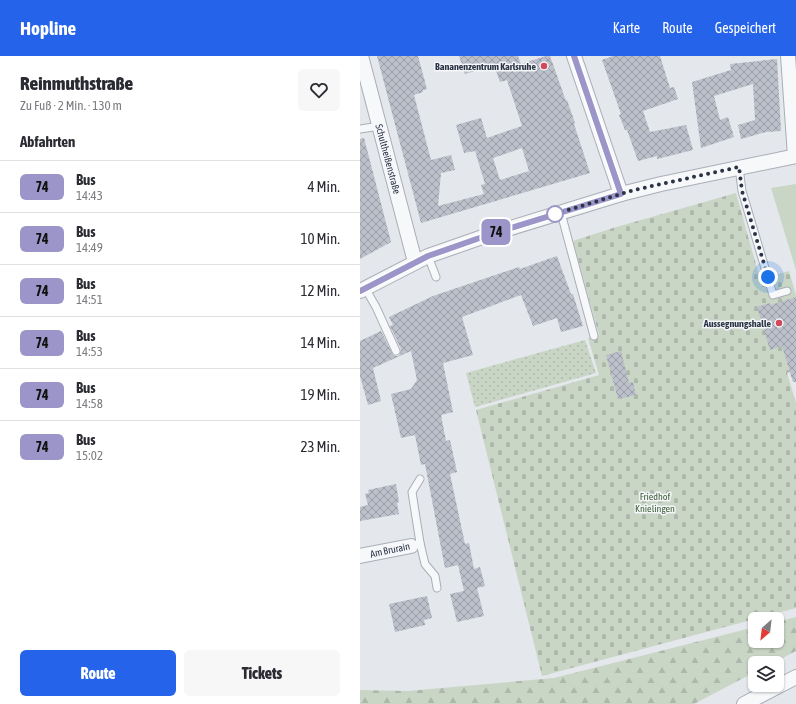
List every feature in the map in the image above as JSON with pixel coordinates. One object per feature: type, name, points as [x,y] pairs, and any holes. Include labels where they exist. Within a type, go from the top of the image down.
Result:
[{"type":"street","points":[[574,56],[621,194]]},
{"type":"street","points":[[363,289],[422,259],[491,234],[621,194],[661,184],[795,156],[788,56]]},
{"type":"street","name":"Schultheißenstraße","points":[[362,62],[380,126],[422,259]]},
{"type":"street","name":"Am Brurain","points":[[360,556],[415,544]]},
{"type":"street","points":[[744,704],[796,677]]},
{"type":"lane","points":[[360,130],[380,126]]},
{"type":"lane","points":[[739,167],[742,191],[773,294],[787,291]]},
{"type":"lane","points":[[561,213],[594,336]]},
{"type":"lane","points":[[422,259],[436,277]]},
{"type":"lane","points":[[363,289],[376,307],[396,351]]},
{"type":"lane","name":"Am Brurain","points":[[420,479],[412,492],[415,544],[425,564],[435,576],[437,588]]},
{"type":"green space","points":[[796,184],[796,270],[771,188]]},
{"type":"green space","name":"Friedhof Knielingen","points":[[736,193],[760,279],[789,271],[796,295],[796,370],[787,373],[796,403],[796,608],[781,612],[748,612],[748,621],[542,676],[476,410],[599,375],[588,338],[599,335],[573,241]]},
{"type":"green space","points":[[585,340],[596,373],[475,407],[466,373]]},
{"type":"green space","points":[[796,617],[796,651],[784,657],[784,656],[748,656],[748,676],[694,704],[360,704],[360,690],[408,691],[554,678],[748,629],[748,648],[784,648],[784,620]]},
{"type":"building","points":[[377,56],[418,56],[427,89],[414,95],[431,160],[451,155],[455,170],[441,173],[438,206],[484,194],[481,185],[485,184],[475,151],[464,153],[456,125],[481,118],[487,138],[522,126],[507,80],[500,82],[494,65],[465,74],[459,56],[518,56],[521,64],[550,56],[575,123],[574,124],[590,173],[421,223]],"holes":[[[522,148],[529,171],[500,180],[493,158]]]},
{"type":"building","points":[[613,56],[660,56],[670,88],[674,87],[678,99],[643,111],[650,132],[686,125],[693,150],[657,159],[657,156],[638,161],[627,130],[625,130],[619,115],[621,114],[602,60]]},
{"type":"building","points":[[777,59],[781,131],[766,132],[741,139],[738,125],[755,120],[753,84],[714,96],[720,120],[728,117],[734,137],[701,148],[692,82],[731,70],[730,64]]},
{"type":"building","points":[[364,138],[391,242],[360,259],[360,139]]},
{"type":"building","points":[[557,256],[571,294],[573,294],[583,326],[561,332],[557,318],[533,326],[521,295],[462,317],[473,355],[443,363],[453,412],[441,415],[446,441],[450,440],[457,472],[450,474],[465,544],[469,543],[474,569],[480,567],[485,586],[477,588],[484,616],[457,622],[450,594],[464,591],[458,565],[445,568],[425,464],[421,465],[415,435],[401,438],[391,394],[411,389],[417,380],[411,351],[373,368],[381,401],[368,405],[360,376],[360,341],[381,331],[392,353],[395,356],[398,356],[401,349],[390,326],[393,325],[389,317],[433,296]]},
{"type":"building","name":"Aussegnungshalle","points":[[796,297],[796,382],[793,382],[782,346],[770,350],[757,307],[770,303],[771,305]]},
{"type":"building","points":[[621,351],[629,383],[633,382],[636,395],[618,399],[606,355]]},
{"type":"building","points":[[396,484],[399,514],[360,521],[360,507],[368,505],[365,494],[369,493],[368,490]]},
{"type":"building","points":[[427,596],[432,618],[424,620],[425,625],[395,632],[389,604]]},
{"type":"bus line","name":"74","points":[[360,291],[428,256],[491,234],[621,194],[574,56]]},
{"type":"place","name":"Bananenzentrum Karlsruhe","points":[[544,66]]},
{"type":"place","name":"Aussegnungshalle","points":[[779,323]]},
{"type":"route","points":[[555,214],[634,190],[739,167],[742,191],[768,277]]}]
